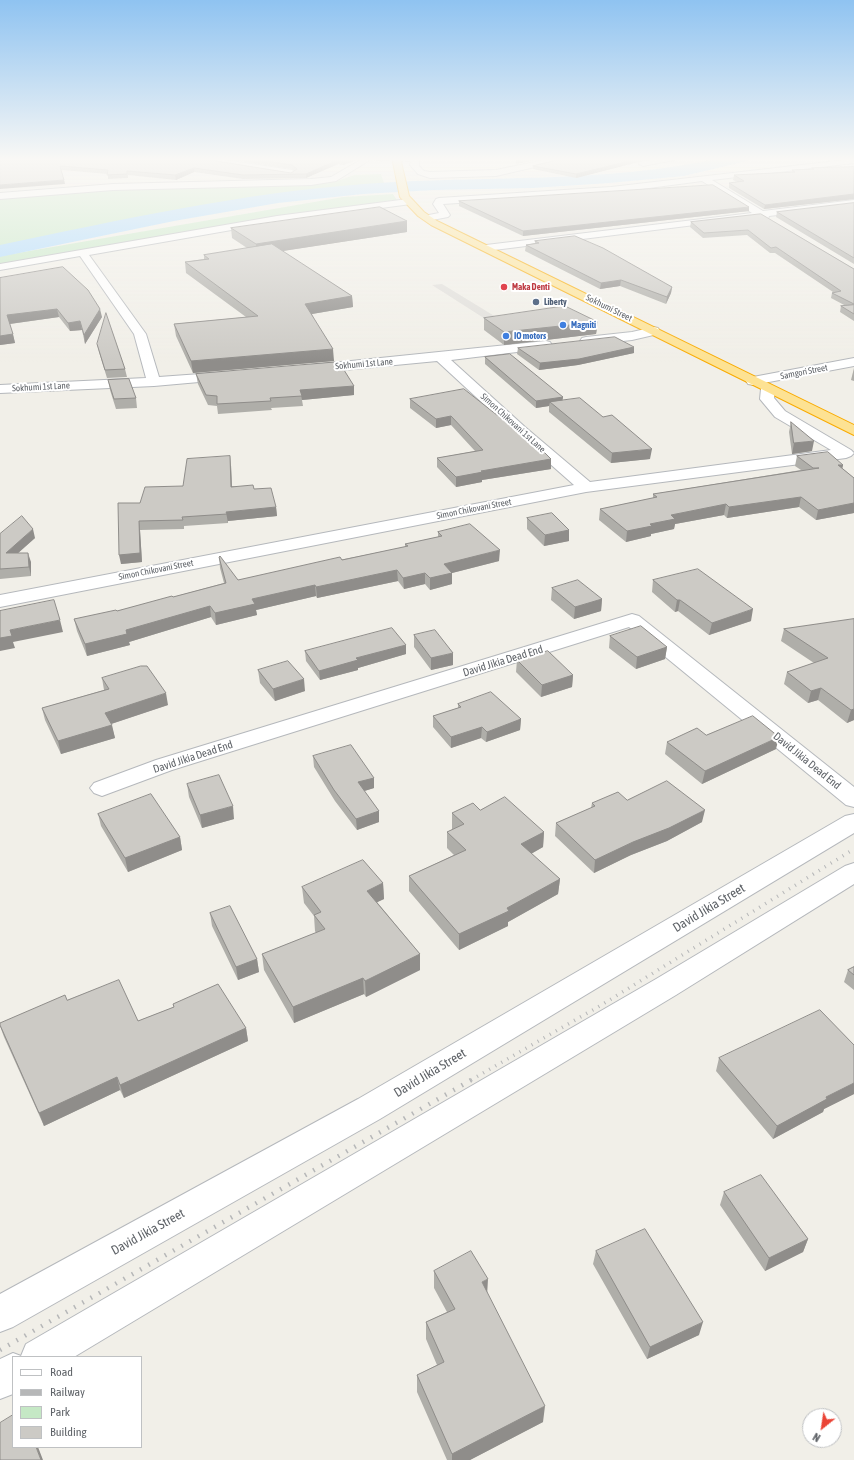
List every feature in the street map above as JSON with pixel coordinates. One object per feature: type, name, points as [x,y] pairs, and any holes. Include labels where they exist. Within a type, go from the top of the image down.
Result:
[{"type":"highway","name":"Sokhumi Street","points":[[441,226],[854,431]]},
{"type":"street","points":[[0,267],[236,226]]},
{"type":"street","points":[[486,248],[663,226]]},
{"type":"street","points":[[83,253],[140,334],[154,382]]},
{"type":"street","points":[[571,343],[632,336],[654,331]]},
{"type":"street","name":"Sokhumi 1st Lane","points":[[300,370],[440,357],[555,344]]},
{"type":"street","name":"Simon Chikovani 1st Lane","points":[[440,357],[520,430],[586,487]]},
{"type":"street","name":"Samgori Street","points":[[753,381],[854,362]]},
{"type":"street","name":"Sokhumi 1st Lane","points":[[0,390],[154,382],[238,375]]},
{"type":"street","name":"Simon Chikovani Street","points":[[768,389],[767,399],[780,414],[850,455]]},
{"type":"street","name":"Simon Chikovani Street","points":[[0,600],[586,487],[850,455]]},
{"type":"street","name":"David Jikia Dead End","points":[[102,788],[164,765],[632,620],[854,800]]},
{"type":"street","name":"David Jikia Street","points":[[0,1314],[369,1109],[854,822]]},
{"type":"street","points":[[41,1356],[660,991],[854,872]]},
{"type":"street","points":[[0,1380],[12,1373]]},
{"type":"shaded area","points":[[442,284],[501,320],[490,322],[432,285]]},
{"type":"green space","points":[[0,226],[111,226],[72,234],[0,246]]},
{"type":"green space","points":[[174,226],[220,226],[0,264],[0,256]]},
{"type":"building","points":[[244,226],[373,226],[256,244],[231,228]]},
{"type":"building","points":[[513,226],[569,226],[523,231]]},
{"type":"building","points":[[696,226],[782,226],[854,269],[854,304],[832,293],[841,291],[776,247],[771,248],[748,230],[704,233]]},
{"type":"building","points":[[801,226],[854,226],[854,258]]},
{"type":"building","points":[[575,236],[603,248],[672,287],[667,297],[621,280],[601,283],[526,245],[539,243],[535,241]]},
{"type":"building","points":[[272,244],[352,296],[305,304],[333,349],[191,361],[174,324],[258,316],[185,262],[209,259],[204,255]]},
{"type":"building","points":[[63,267],[88,290],[100,309],[84,335],[80,321],[68,323],[57,309],[7,315],[13,334],[0,336],[0,278]]},
{"type":"building","points":[[854,305],[854,314],[841,306]]},
{"type":"building","points":[[565,306],[598,322],[504,332],[484,318]]},
{"type":"building","points":[[106,313],[125,369],[105,370],[97,344]]},
{"type":"building","points":[[615,337],[634,347],[579,359],[540,363],[518,348]]},
{"type":"building","points":[[510,354],[563,397],[536,401],[485,357]]},
{"type":"building","points":[[339,362],[354,386],[300,390],[302,396],[270,398],[271,401],[217,404],[217,396],[206,395],[196,374]]},
{"type":"building","points":[[129,379],[136,398],[114,399],[108,380]]},
{"type":"building","points":[[464,389],[531,442],[534,442],[551,459],[481,471],[483,472],[456,477],[437,458],[483,450],[451,416],[436,419],[410,399]]},
{"type":"building","points":[[580,398],[603,417],[612,415],[652,449],[612,453],[550,402]]},
{"type":"building","points":[[791,422],[814,441],[794,443]]},
{"type":"building","points":[[828,452],[843,465],[838,465],[854,478],[854,503],[818,510],[801,497],[729,507],[726,504],[671,515],[675,519],[650,524],[652,526],[627,531],[600,509],[657,497],[653,494],[819,468],[813,468],[797,456]]},
{"type":"building","points":[[230,456],[231,487],[253,485],[254,489],[271,488],[276,507],[226,512],[227,514],[182,517],[183,520],[139,521],[140,553],[119,555],[118,503],[140,503],[145,487],[183,486],[187,459]]},
{"type":"building","points":[[552,513],[569,530],[545,535],[527,518]]},
{"type":"building","points":[[22,516],[33,529],[6,553],[28,553],[29,567],[0,569],[0,534]]},
{"type":"building","points":[[470,524],[500,550],[444,564],[452,573],[430,578],[425,573],[403,578],[397,570],[316,587],[315,585],[252,599],[255,604],[215,613],[210,606],[126,630],[127,634],[85,644],[74,619],[117,611],[226,583],[220,556],[238,580],[340,557],[342,560],[408,546],[405,544],[442,536],[438,532]]},
{"type":"building","points":[[698,569],[753,609],[712,623],[680,600],[677,600],[653,580]]},
{"type":"building","points":[[578,580],[602,599],[575,607],[552,588]]},
{"type":"building","points":[[54,600],[60,620],[10,630],[12,636],[0,638],[0,611]]},
{"type":"building","points":[[854,619],[854,709],[851,710],[821,688],[811,691],[787,672],[828,658],[784,629]]},
{"type":"building","points":[[641,626],[667,647],[637,657],[610,636]]},
{"type":"building","points":[[392,628],[406,645],[356,658],[358,660],[319,671],[305,651]]},
{"type":"building","points":[[435,630],[453,653],[431,658],[414,635]]},
{"type":"building","points":[[548,651],[573,675],[542,685],[517,660]]},
{"type":"building","points":[[288,661],[304,679],[273,689],[258,670]]},
{"type":"building","points":[[141,666],[147,666],[166,693],[105,713],[112,725],[58,741],[42,708],[109,689],[102,678]]},
{"type":"building","points":[[491,692],[521,719],[487,732],[482,727],[451,737],[433,716],[461,707],[458,704]]},
{"type":"building","points":[[753,716],[779,737],[705,771],[667,742],[697,728],[706,735]]},
{"type":"building","points":[[351,745],[374,778],[358,782],[379,811],[356,819],[334,790],[313,756]]},
{"type":"building","points":[[219,775],[233,806],[200,815],[187,784]]},
{"type":"building","points":[[667,781],[705,810],[669,828],[633,842],[595,860],[556,823],[595,806],[592,803],[618,792],[627,800]]},
{"type":"building","points":[[151,794],[180,837],[125,858],[98,814]]},
{"type":"building","points":[[505,797],[544,832],[521,844],[560,879],[507,908],[509,911],[459,934],[409,876],[466,850],[447,832],[464,824],[452,813],[473,803],[480,810]]},
{"type":"building","points":[[363,860],[383,883],[367,891],[420,954],[365,981],[363,978],[293,1007],[262,954],[325,929],[314,915],[321,912],[302,887]]},
{"type":"building","points":[[230,906],[257,959],[236,967],[210,913]]},
{"type":"building","points":[[854,967],[854,975],[848,970]]},
{"type":"building","points":[[119,980],[138,1021],[174,1007],[173,1004],[218,984],[246,1028],[120,1085],[117,1077],[39,1113],[0,1023],[65,995],[67,1000]]},
{"type":"building","points":[[820,1010],[854,1045],[854,1083],[826,1097],[827,1099],[777,1126],[719,1058]]},
{"type":"building","points":[[761,1175],[808,1239],[769,1258],[724,1192]]},
{"type":"building","points":[[645,1229],[703,1322],[650,1347],[596,1251]]},
{"type":"building","points":[[471,1251],[488,1279],[482,1282],[545,1406],[452,1454],[417,1375],[444,1362],[426,1322],[455,1309],[434,1271]]},
{"type":"building","points":[[12,1416],[12,1448],[36,1448],[41,1460],[0,1460],[0,1423]]},
{"type":"waterway","points":[[0,251],[120,226]]},
{"type":"railway","points":[[471,1080],[603,1004],[854,849]]},
{"type":"railway","points":[[0,1350],[473,1079]]},
{"type":"place","name":"Maka Denti","points":[[504,287]]},
{"type":"place","name":"Liberty","points":[[536,302]]},
{"type":"place","name":"Magniti","points":[[563,325]]},
{"type":"place","name":"IO motors","points":[[506,336]]}]
